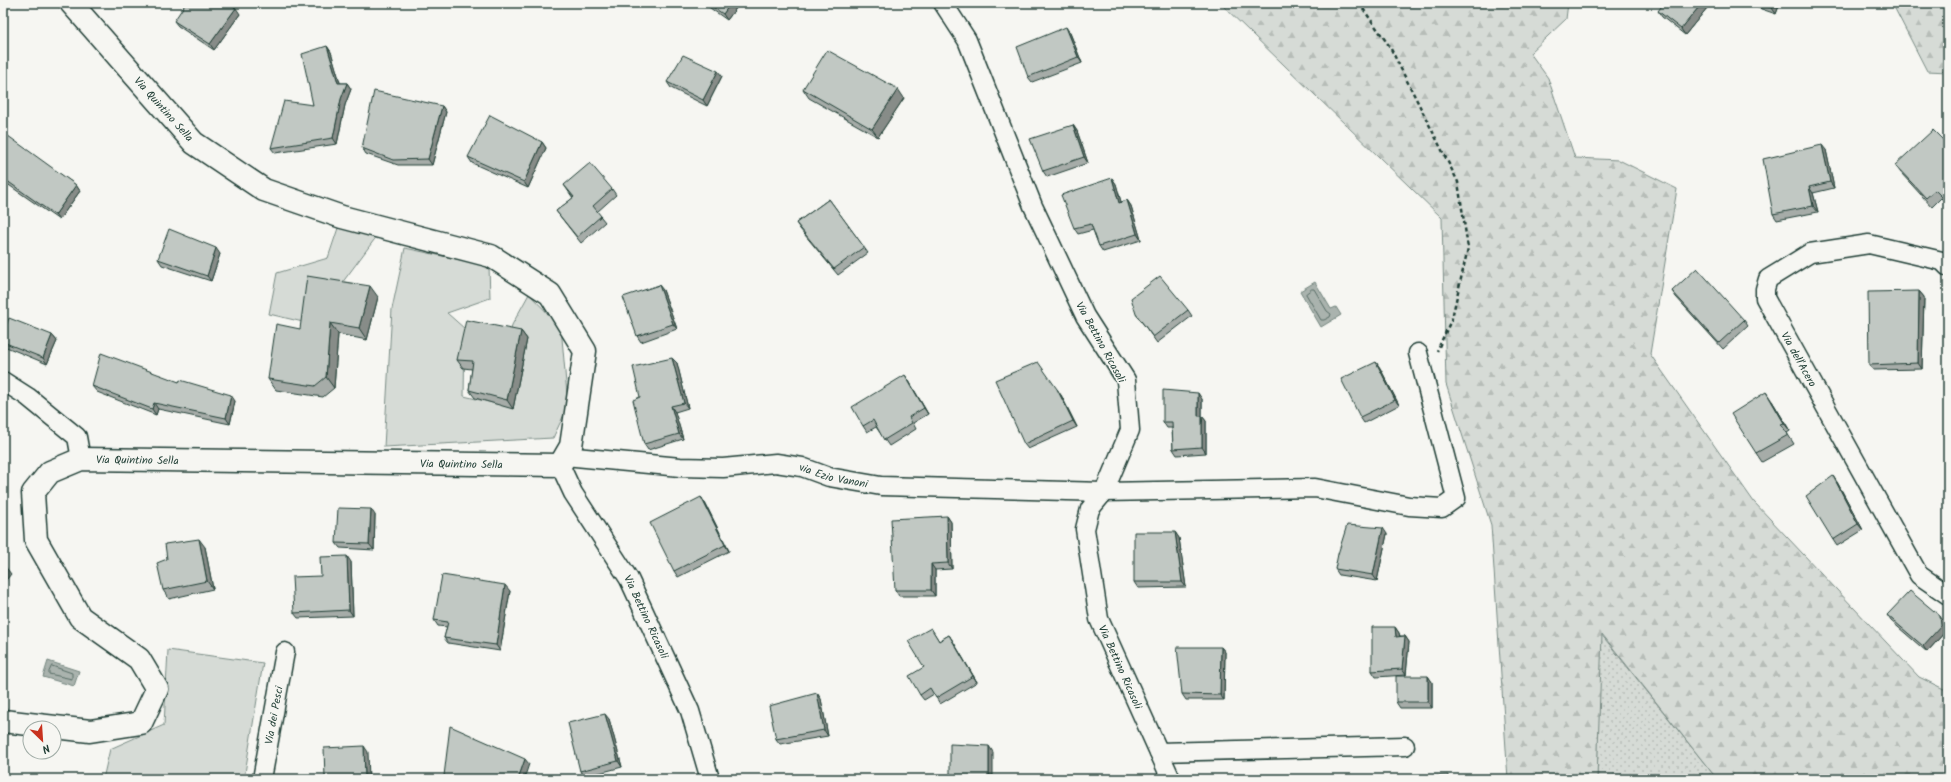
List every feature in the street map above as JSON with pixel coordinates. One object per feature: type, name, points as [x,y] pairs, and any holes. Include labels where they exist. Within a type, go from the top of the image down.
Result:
[{"type":"street","name":"Via Quintino Sella","points":[[3,721],[90,731],[140,723],[158,689],[139,659],[80,617],[36,540],[33,493],[50,472],[81,459],[562,460],[571,446],[585,351],[550,294],[491,256],[342,217],[264,190],[194,143],[71,3]]},
{"type":"street","name":"Via Bettino Ricasoli","points":[[943,3],[967,40],[1033,206],[1085,316],[1126,380],[1130,430],[1104,492],[1090,509],[1085,529],[1099,619],[1171,779]]},
{"type":"street","name":"Via dell'Acero","points":[[1948,267],[1942,262],[1869,244],[1810,253],[1768,279],[1765,289],[1765,298],[1919,575],[1948,595]]},
{"type":"street","points":[[1418,353],[1425,379]]},
{"type":"street","name":"via Ezio Vanoni","points":[[562,460],[723,468],[776,463],[802,467],[829,477],[881,486],[1104,492],[1315,488],[1409,506],[1442,508],[1456,498],[1425,379]]},
{"type":"street","points":[[3,381],[28,396],[78,437],[81,459]]},
{"type":"street","name":"Via Bettino Ricasoli","points":[[562,460],[573,493],[629,579],[690,711],[710,779]]},
{"type":"street","name":"Via dei Pesci","points":[[262,779],[285,652]]},
{"type":"street","points":[[1159,752],[1405,746]]},
{"type":"path","points":[[1359,3],[1390,48],[1458,182],[1468,248],[1452,318],[1425,379]]},
{"type":"green space","points":[[1220,3],[1568,3],[1566,19],[1530,53],[1548,78],[1575,158],[1619,160],[1677,189],[1650,354],[1754,502],[1919,677],[1948,691],[1948,779],[1717,779],[1602,634],[1597,779],[1508,779],[1491,525],[1446,384],[1442,218]]},
{"type":"green space","points":[[1892,3],[1948,3],[1948,72],[1927,71]]},
{"type":"green space","points":[[339,225],[377,236],[342,283],[303,322],[269,314],[277,273],[328,258]]},
{"type":"green space","points":[[405,248],[489,266],[490,298],[447,313],[465,329],[464,396],[513,408],[510,336],[512,325],[529,294],[561,327],[568,406],[553,438],[384,447],[392,309]]},
{"type":"green space","points":[[1601,634],[1717,779],[1597,779]]},
{"type":"green space","points":[[168,650],[263,663],[244,779],[103,779],[110,749],[164,725]]},
{"type":"water","points":[[1315,282],[1331,309],[1336,307],[1341,315],[1321,327],[1300,291]]},
{"type":"water","points":[[48,661],[79,671],[74,686],[43,677]]},
{"type":"building","points":[[186,3],[221,3],[236,8],[210,44],[174,21]]},
{"type":"building","points":[[707,3],[731,3],[723,14]]},
{"type":"building","points":[[1664,3],[1702,3],[1681,29],[1658,11]]},
{"type":"building","points":[[1757,3],[1774,3],[1772,8]]},
{"type":"building","points":[[1066,27],[1078,57],[1028,77],[1017,47]]},
{"type":"building","points":[[327,46],[338,83],[347,83],[341,99],[333,138],[271,148],[284,101],[313,105],[302,54]]},
{"type":"building","points":[[827,50],[898,89],[872,129],[803,89]]},
{"type":"building","points":[[683,55],[718,71],[703,100],[667,82]]},
{"type":"building","points":[[374,91],[442,106],[428,159],[393,160],[362,148]]},
{"type":"building","points":[[490,115],[542,142],[524,182],[468,157]]},
{"type":"building","points":[[1073,125],[1084,157],[1043,171],[1030,139]]},
{"type":"building","points":[[1933,130],[1948,145],[1948,203],[1935,190],[1926,198],[1895,165]]},
{"type":"building","points":[[4,133],[76,185],[55,215],[3,178]]},
{"type":"building","points":[[1822,145],[1830,182],[1809,187],[1813,206],[1773,214],[1763,159]]},
{"type":"building","points":[[590,163],[612,189],[593,206],[601,216],[577,237],[556,211],[574,197],[564,185]]},
{"type":"building","points":[[1112,178],[1119,203],[1127,200],[1137,234],[1099,246],[1091,224],[1074,228],[1061,195]]},
{"type":"building","points":[[829,199],[864,247],[834,269],[796,223]]},
{"type":"building","points":[[169,229],[216,248],[207,276],[158,259]]},
{"type":"building","points":[[1697,268],[1744,320],[1719,343],[1672,291]]},
{"type":"building","points":[[307,276],[370,286],[359,328],[330,323],[326,377],[315,386],[268,379],[276,324],[300,329]]},
{"type":"building","points":[[1160,276],[1188,310],[1153,337],[1136,314],[1131,298]]},
{"type":"building","points":[[659,285],[673,324],[637,336],[623,297]]},
{"type":"building","points":[[1919,291],[1918,363],[1869,365],[1868,292]]},
{"type":"building","points":[[9,318],[52,335],[43,358],[3,342],[3,334]]},
{"type":"building","points":[[466,320],[521,331],[507,400],[469,390],[473,361],[457,360]]},
{"type":"building","points":[[101,353],[179,382],[180,380],[231,395],[226,418],[154,403],[152,409],[92,386]]},
{"type":"building","points":[[672,358],[684,403],[671,406],[679,434],[644,444],[633,400],[640,397],[633,367]]},
{"type":"building","points":[[1038,362],[1057,389],[1073,421],[1024,444],[995,380]]},
{"type":"building","points":[[1376,362],[1395,400],[1360,417],[1341,379]]},
{"type":"building","points":[[905,375],[924,408],[909,417],[912,423],[884,440],[873,420],[863,426],[852,407]]},
{"type":"building","points":[[1163,390],[1198,393],[1198,416],[1202,416],[1202,447],[1173,449],[1172,422],[1163,422]]},
{"type":"building","points":[[1766,392],[1784,423],[1781,424],[1788,435],[1756,453],[1731,414]]},
{"type":"building","points":[[1833,476],[1858,524],[1833,540],[1806,496]]},
{"type":"building","points":[[701,497],[725,545],[674,571],[650,523]]},
{"type":"building","points":[[338,508],[371,509],[369,544],[336,543]]},
{"type":"building","points":[[947,516],[948,563],[931,564],[931,590],[895,590],[891,519]]},
{"type":"building","points":[[1347,525],[1383,528],[1373,575],[1335,569]]},
{"type":"building","points":[[1134,532],[1175,532],[1182,582],[1134,582]]},
{"type":"building","points":[[199,539],[207,581],[163,590],[157,563],[167,559],[165,544]]},
{"type":"building","points":[[347,556],[349,610],[294,613],[292,577],[321,576],[320,557]]},
{"type":"building","points":[[442,575],[505,585],[496,645],[444,638],[448,622],[434,620]]},
{"type":"building","points":[[1910,591],[1940,616],[1941,626],[1923,646],[1887,615]]},
{"type":"building","points":[[1372,627],[1395,627],[1396,637],[1405,636],[1402,669],[1372,671]]},
{"type":"building","points":[[931,628],[939,641],[949,635],[973,676],[936,698],[930,688],[920,695],[909,676],[924,667],[908,641]]},
{"type":"building","points":[[1177,647],[1221,647],[1220,695],[1182,694]]},
{"type":"building","points":[[1396,676],[1428,676],[1428,702],[1396,702]]},
{"type":"building","points":[[817,693],[824,730],[776,739],[769,706]]},
{"type":"building","points":[[605,714],[618,761],[580,771],[568,723]]},
{"type":"building","points":[[450,726],[525,759],[518,779],[451,779],[444,776]]},
{"type":"building","points":[[950,744],[989,746],[989,779],[950,779]]},
{"type":"building","points":[[364,746],[365,779],[310,779],[325,778],[324,748]]},
{"type":"building","points":[[1448,775],[1448,779],[1404,779],[1404,777]]}]
